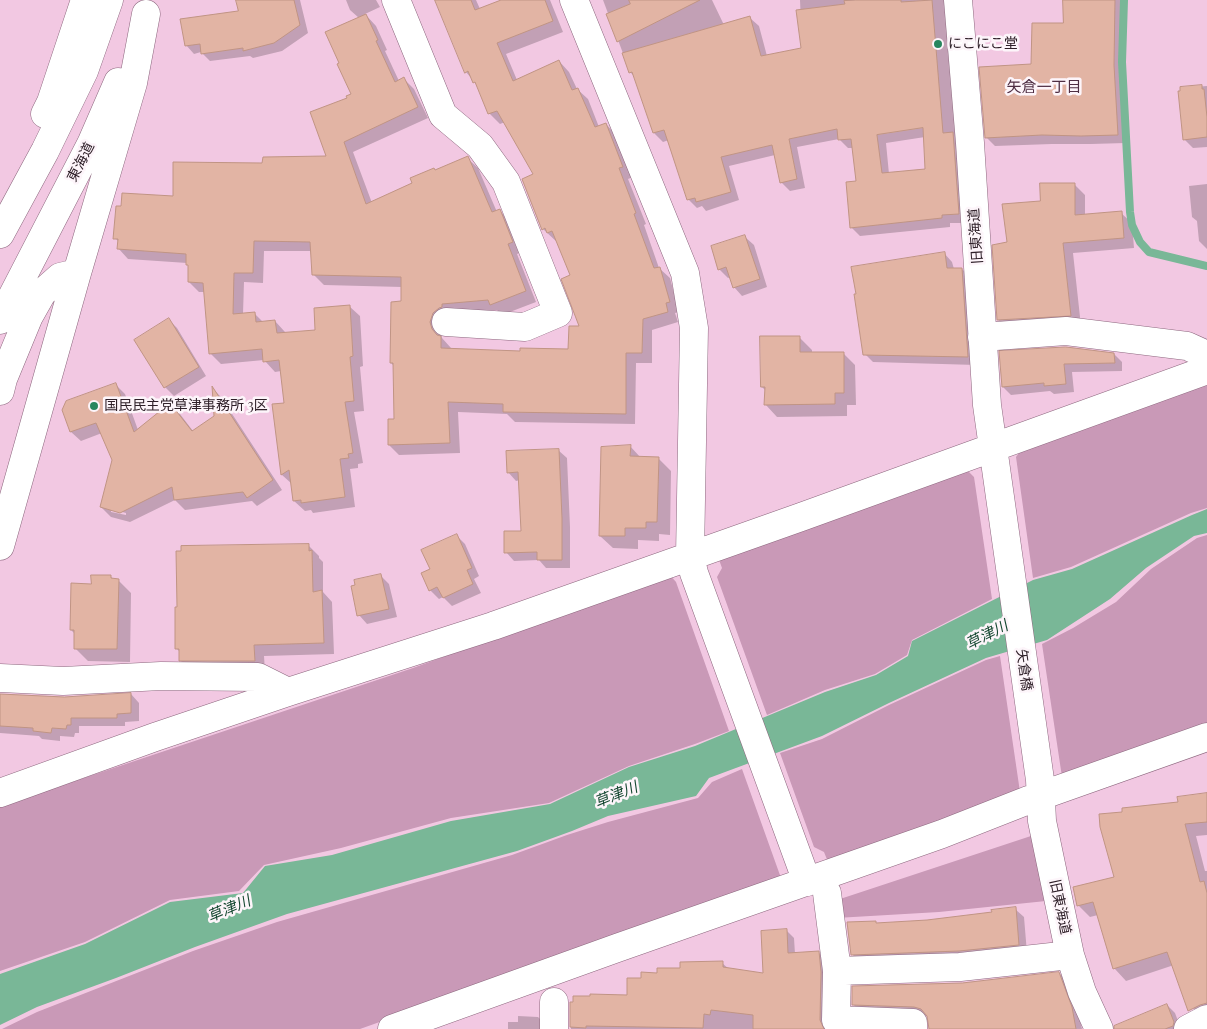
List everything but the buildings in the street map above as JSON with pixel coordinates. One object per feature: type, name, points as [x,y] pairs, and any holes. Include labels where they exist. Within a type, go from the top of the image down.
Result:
[{"type":"main road","points":[[0,196],[51,102],[85,0]]},
{"type":"main road","points":[[2,230],[45,152],[84,71],[109,0]]},
{"type":"main road","points":[[396,0],[443,115],[480,146],[506,182],[558,313],[525,326],[446,322]]},
{"type":"main road","points":[[574,0],[685,273],[694,328],[692,564],[811,879],[837,971],[836,1020],[913,1023],[913,1029]]},
{"type":"main road","name":"旧東海道","points":[[958,0],[970,143],[986,405],[994,460]]},
{"type":"main road","points":[[0,546],[133,83],[149,7]]},
{"type":"main road","name":"東海道","points":[[0,320],[91,144],[149,7]]},
{"type":"main road","points":[[0,391],[3,379],[29,316],[42,293],[60,277],[77,274]]},
{"type":"main road","points":[[982,337],[1066,331],[1187,346],[1207,355]]},
{"type":"main road","points":[[0,792],[288,692],[692,564],[994,460],[1207,370]]},
{"type":"main road","name":"矢倉橋","points":[[994,460],[1041,788]]},
{"type":"main road","points":[[0,678],[63,681],[160,676],[258,677],[288,692]]},
{"type":"main road","points":[[392,1029],[942,834],[1041,788],[1207,737]]},
{"type":"main road","name":"旧東海道","points":[[1041,788],[1042,821],[1070,956],[1082,992],[1099,1029]]},
{"type":"main road","points":[[837,971],[960,967],[1070,956]]},
{"type":"main road","points":[[554,1002],[554,1029]]},
{"type":"main road","points":[[1188,1029],[1207,1019]]},
{"type":"shaded area","points":[[1207,381],[1207,508],[1191,513],[1071,567],[1033,578],[1016,457],[1023,447]]},
{"type":"shaded area","points":[[961,470],[968,471],[974,477],[992,599],[912,640],[907,655],[875,674],[825,690],[767,715],[717,577],[722,568],[718,557]]},
{"type":"shaded area","points":[[1207,535],[1207,726],[1062,777],[1042,644],[1116,602],[1151,569],[1197,538]]},
{"type":"shaded area","points":[[669,574],[676,582],[729,731],[629,766],[549,803],[451,818],[341,848],[264,865],[239,891],[170,900],[85,942],[0,971],[0,806],[413,668]]},
{"type":"shaded area","points":[[1000,656],[1020,792],[828,862],[824,852],[814,847],[780,753],[822,739],[889,705],[986,660]]},
{"type":"shaded area","points":[[742,769],[781,878],[360,1029],[2,1029],[37,1012],[193,951],[277,922],[512,855],[608,822],[698,798],[712,782]]},
{"type":"shaded area","points":[[1034,835],[1046,901],[939,912],[836,918],[834,901]]},
{"type":"water","name":"草津川","points":[[1207,509],[1207,533],[1194,536],[1146,568],[1110,599],[1047,640],[986,658],[822,736],[709,778],[696,796],[608,816],[517,851],[287,914],[37,1007],[0,1025],[0,974],[85,944],[170,902],[243,893],[265,866],[332,855],[451,821],[550,804],[629,767],[695,746],[825,692],[876,675],[908,656],[912,641],[1033,580],[1072,569]]},
{"type":"waterway","points":[[1124,0],[1122,62],[1132,225],[1140,242],[1149,252],[1207,266]]},
{"type":"place","name":"にこにこ堂","points":[[938,44]]},
{"type":"place","name":"国民民主党草津事務所 3区","points":[[94,406]]},
{"type":"district","name":"矢倉一丁目","points":[[1044,87]]}]
